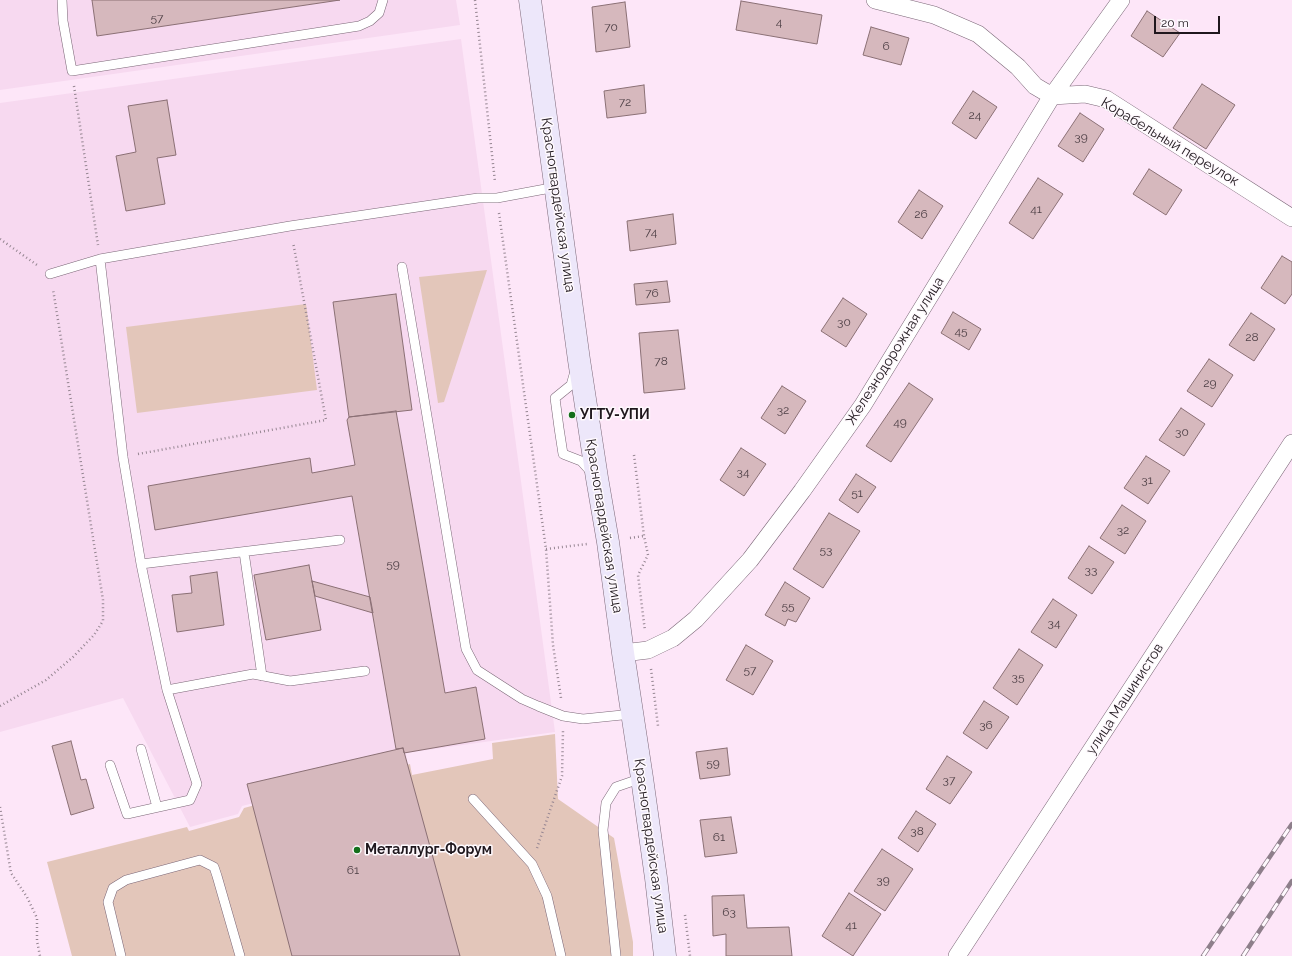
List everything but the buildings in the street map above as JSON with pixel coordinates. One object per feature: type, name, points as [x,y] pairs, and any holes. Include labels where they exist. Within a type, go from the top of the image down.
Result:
[{"type":"main road","name":"Красногвардейская улица","points":[[530,0],[579,360],[608,542],[642,778],[665,956]]},
{"type":"street","points":[[875,0],[934,15],[978,34],[1018,67],[1035,86],[1052,96]]},
{"type":"street","name":"Железнодорожная улица","points":[[623,653],[648,650],[673,638],[696,619],[750,560],[802,491],[863,405],[1052,96],[1121,0]]},
{"type":"street","name":"Корабельный переулок","points":[[1052,96],[1085,94],[1106,99],[1292,218]]},
{"type":"street","name":"улица Машинистов","points":[[957,956],[1292,443]]},
{"type":"lane","points":[[62,0],[63,21],[72,71],[359,26],[370,21],[379,13],[383,0]]},
{"type":"lane","points":[[50,274],[100,259],[290,226],[478,198],[497,198],[556,187]]},
{"type":"lane","points":[[100,259],[123,457],[141,564],[167,690],[197,784],[190,800],[127,814],[110,766]]},
{"type":"lane","points":[[402,267],[466,649],[477,670],[522,698],[563,716],[583,719],[632,714]]},
{"type":"lane","points":[[579,360],[571,385],[556,398],[559,428],[563,454],[581,460],[597,478]]},
{"type":"lane","points":[[141,564],[340,540]]},
{"type":"lane","points":[[244,552],[262,676]]},
{"type":"lane","points":[[167,690],[253,674],[290,682],[365,671]]},
{"type":"lane","points":[[141,749],[157,807]]},
{"type":"lane","points":[[616,956],[603,830],[606,803],[616,787],[642,778]]},
{"type":"lane","points":[[474,799],[532,864],[546,896],[561,956]]},
{"type":"lane","points":[[121,956],[108,902],[113,888],[126,880],[200,860],[214,867],[240,956]]},
{"type":"path","points":[[475,0],[497,198],[546,549]]},
{"type":"path","points":[[72,71],[100,259]]},
{"type":"path","points":[[123,457],[326,420],[290,226]]},
{"type":"path","points":[[0,239],[50,274],[102,592],[103,621],[94,635],[73,657],[46,680],[0,706]]},
{"type":"path","points":[[634,455],[644,536],[648,555],[638,575],[659,729]]},
{"type":"path","points":[[0,807],[11,873],[27,897],[37,918],[37,941],[40,956]]},
{"type":"path","points":[[684,909],[690,956]]},
{"type":"shaded area","points":[[0,0],[456,0],[460,25],[0,90]]},
{"type":"shaded area","points":[[461,39],[555,732],[406,753],[407,763],[242,806],[238,814],[190,827],[123,698],[0,732],[0,103]]},
{"type":"shaded area","points":[[487,270],[444,402],[438,403],[419,277]]},
{"type":"shaded area","points":[[306,304],[317,390],[137,413],[126,327]]},
{"type":"shaded area","name":"Металлург-Форум","points":[[555,734],[558,799],[614,838],[633,942],[633,956],[72,956],[47,862],[187,827],[189,831],[239,817],[244,808],[410,764],[412,775],[493,759],[492,743]]},
{"type":"railway","points":[[1203,956],[1292,824]]},
{"type":"railway","points":[[1243,956],[1292,881]]},
{"type":"place","name":"УГТУ-УПИ","points":[[572,415]]},
{"type":"place","name":"Металлург-Форум","points":[[357,850]]}]
